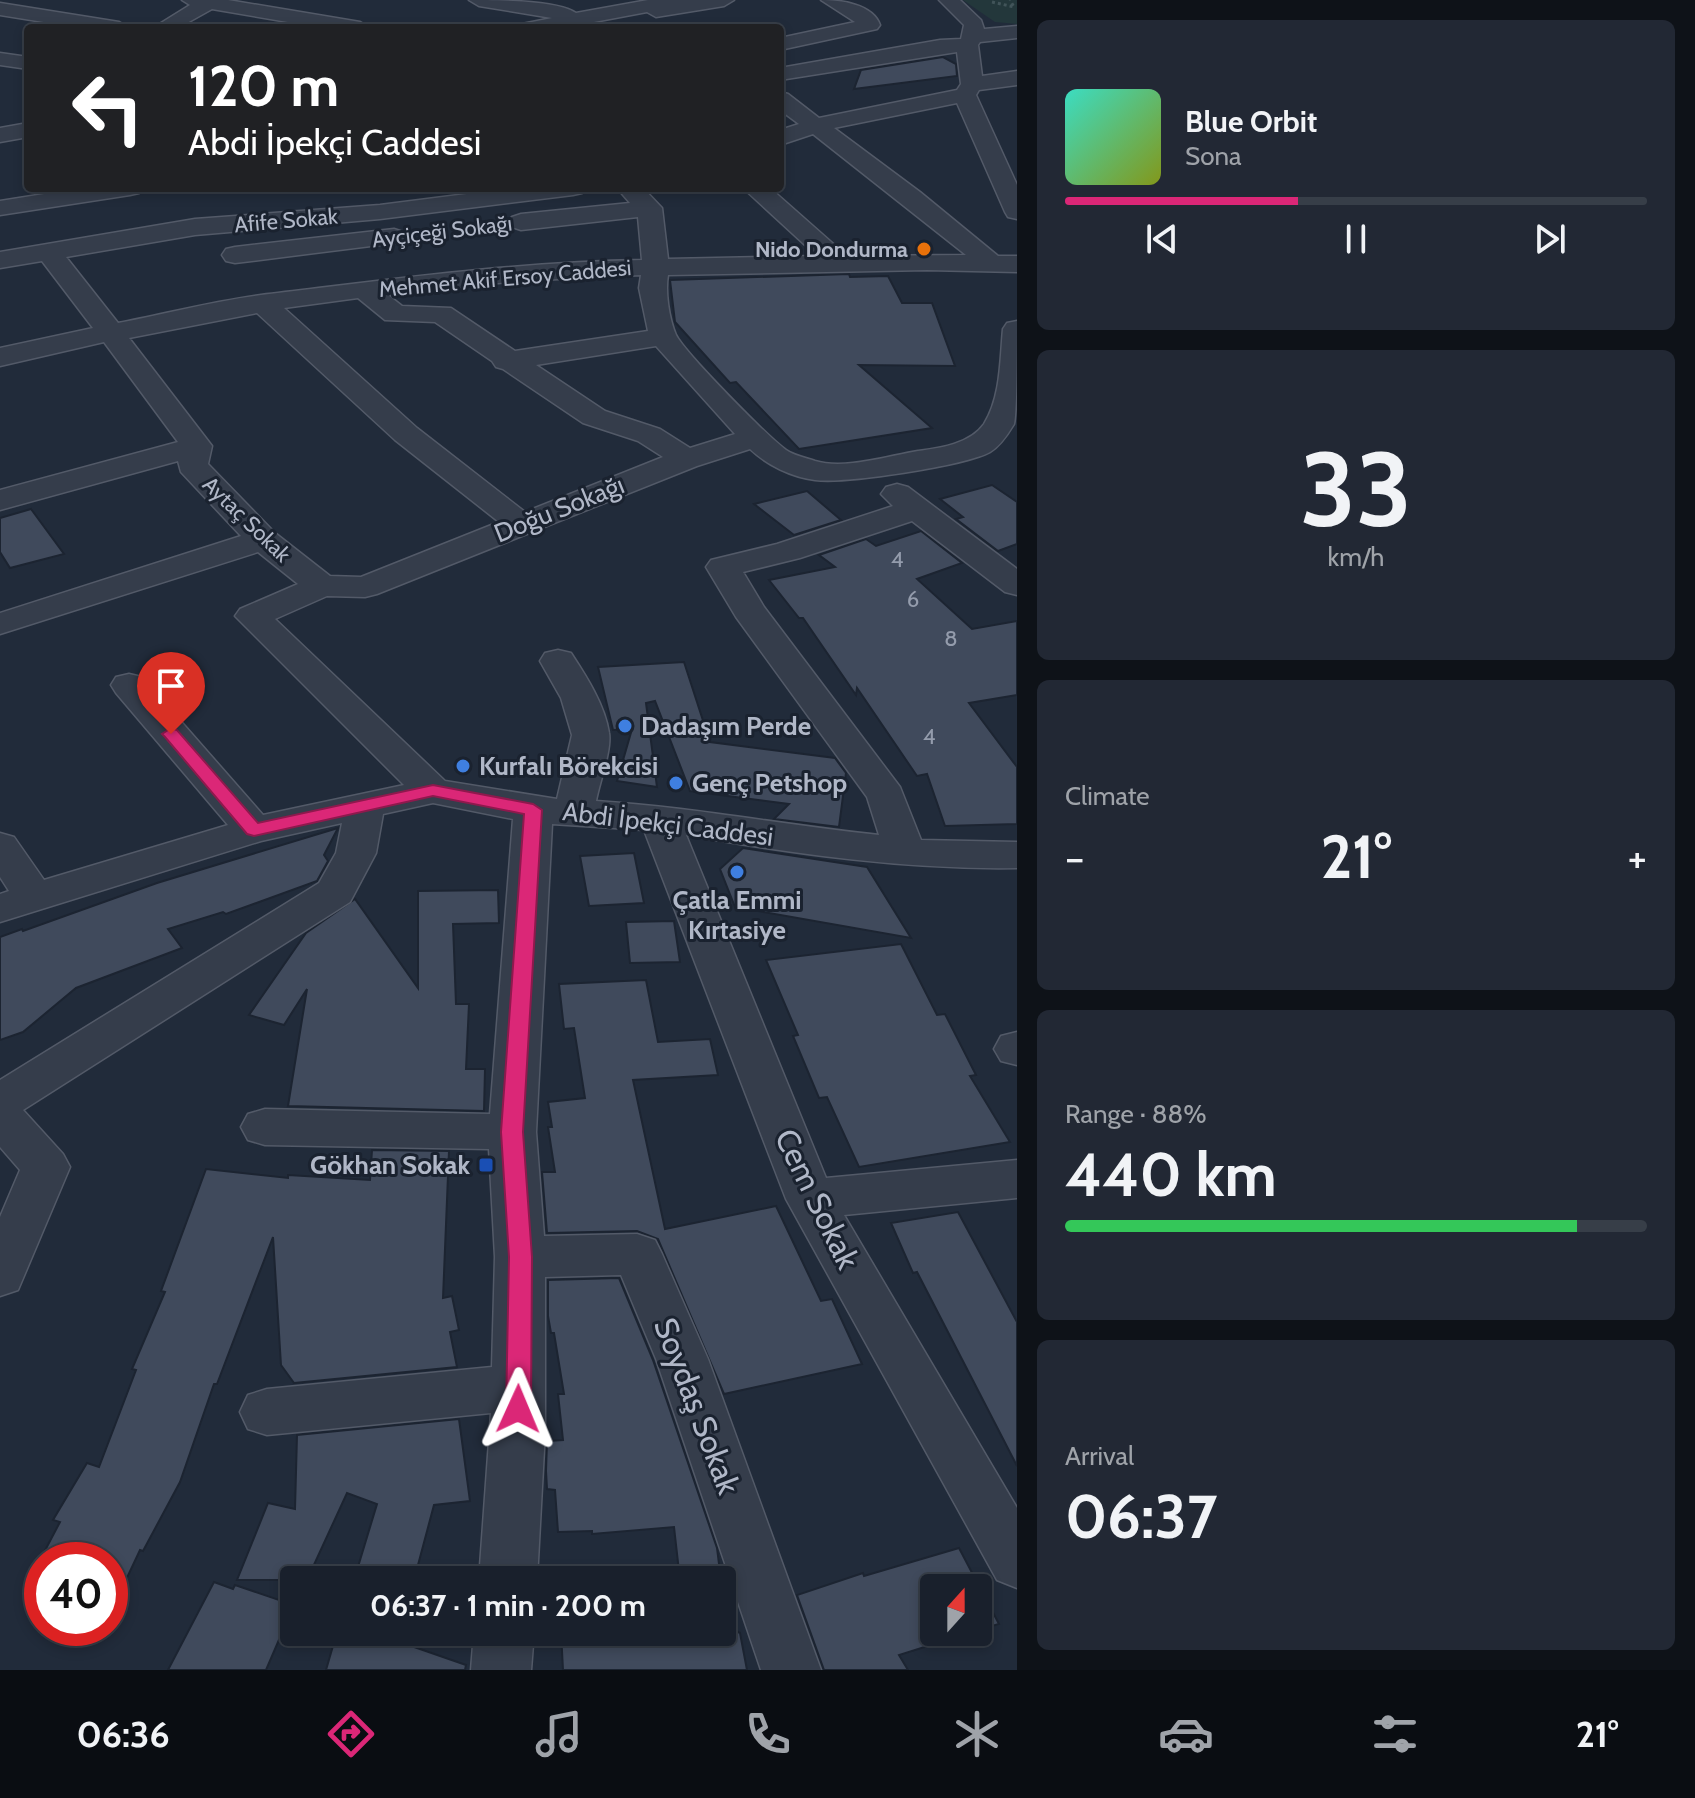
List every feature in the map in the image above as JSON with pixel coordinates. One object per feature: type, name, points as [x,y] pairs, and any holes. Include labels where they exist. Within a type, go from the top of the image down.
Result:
[{"type":"street","points":[[301,18],[333,0]]},
{"type":"street","points":[[479,0],[593,23],[724,0]]},
{"type":"street","points":[[593,23],[648,2],[681,0]]},
{"type":"street","points":[[784,43],[870,25],[870,22],[831,0]]},
{"type":"street","points":[[949,0],[974,24],[970,41],[969,90],[986,144],[1014,199]]},
{"type":"street","points":[[169,24],[201,1],[336,24]]},
{"type":"street","points":[[0,9],[94,24]]},
{"type":"street","points":[[784,73],[1017,32]]},
{"type":"street","points":[[0,59],[24,62]]},
{"type":"street","points":[[784,137],[817,125],[1017,78]]},
{"type":"street","points":[[784,102],[1004,264]]},
{"type":"street","points":[[0,120],[24,126]]},
{"type":"street","points":[[0,135],[24,128]]},
{"type":"street","points":[[986,144],[1017,142]]},
{"type":"street","points":[[0,208],[104,192]]},
{"type":"street","name":"Afife Sokak","points":[[0,260],[195,227],[380,212],[541,192]]},
{"type":"street","points":[[633,192],[650,208],[656,267],[652,288],[663,337],[715,397],[776,457],[795,465],[814,471],[866,470],[932,458],[978,446],[989,440],[1013,392],[1017,329]]},
{"type":"street","points":[[760,192],[840,263]]},
{"type":"street","name":"Ayçiçeği Sokağı","points":[[496,225],[650,208]]},
{"type":"street","points":[[195,227],[235,255],[306,296]]},
{"type":"street","name":"Ayçiçeği Sokağı","points":[[235,255],[419,234]]},
{"type":"street","name":"Aytaç Sokak","points":[[50,253],[197,446],[192,465],[263,540],[322,586]]},
{"type":"street","name":"Mehmet Akif Ersoy Caddesi","points":[[0,357],[262,303],[518,273],[840,263],[1004,264]]},
{"type":"street","points":[[363,289],[395,314],[441,314],[506,361],[594,417],[649,435],[686,459]]},
{"type":"street","points":[[262,303],[406,434],[521,524]]},
{"type":"street","points":[[506,361],[663,337]]},
{"type":"street","name":"Doğu Sokağı","points":[[322,586],[365,587],[686,459],[756,437]]},
{"type":"street","points":[[989,440],[1017,454]]},
{"type":"street","points":[[0,500],[197,446]]},
{"type":"street","points":[[866,470],[1017,585]]},
{"type":"street","points":[[904,851],[886,796],[748,610],[723,567],[788,551],[917,509]]},
{"type":"street","points":[[0,624],[263,540]]},
{"type":"street","points":[[322,586],[252,616],[433,791]]},
{"type":"street","points":[[509,1566],[519,1387],[520,1257],[512,1132],[554,811],[582,786],[591,735],[579,698],[558,661]]},
{"type":"street","points":[[129,685],[254,830]]},
{"type":"street","name":"Abdi İpekçi Caddesi","points":[[17,903],[254,830],[433,791],[554,811],[659,818],[761,835],[944,856],[1017,855]]},
{"type":"street","points":[[0,1102],[335,892],[356,853],[365,806]]},
{"type":"street","name":"Cem Sokak","points":[[659,818],[810,1199],[1017,1561]]},
{"type":"street","points":[[0,846],[17,903]]},
{"type":"street","points":[[0,1116],[46,1167],[0,1275]]},
{"type":"street","points":[[265,1127],[512,1132]]},
{"type":"street","points":[[810,1199],[1017,1179]]},
{"type":"street","name":"Soydaş Sokak","points":[[520,1257],[637,1254],[682,1359],[791,1670]]},
{"type":"street","points":[[267,1412],[519,1387]]},
{"type":"street","points":[[501,1670],[503,1646]]},
{"type":"green space","points":[[963,0],[1017,0],[1017,24],[995,22]]},
{"type":"building","points":[[943,57],[956,64],[957,76],[854,89],[861,70]]},
{"type":"building","points":[[849,274],[850,277],[888,276],[902,303],[932,303],[955,366],[859,365],[932,428],[799,449],[736,382],[730,383],[675,322],[670,280]]},
{"type":"building","points":[[992,485],[1017,502],[1017,544],[998,551],[956,519],[963,517],[940,499]]},
{"type":"building","points":[[807,491],[841,520],[794,535],[754,504]]},
{"type":"building","points":[[31,509],[64,554],[10,568],[0,552],[0,518]]},
{"type":"building","points":[[921,531],[962,563],[917,579],[972,629],[1017,621],[1017,695],[969,703],[1017,767],[1017,824],[945,826],[927,774],[917,776],[857,688],[856,695],[803,618],[799,618],[769,580],[835,567],[819,555],[866,539],[876,546]]},
{"type":"building","points":[[684,662],[710,742],[835,758],[846,773],[839,827],[774,819],[789,804],[690,791],[655,701],[646,703],[657,787],[617,781],[632,729],[613,730],[598,667]]},
{"type":"building","points":[[338,828],[324,855],[328,861],[317,881],[226,914],[223,912],[168,929],[182,948],[76,988],[23,1032],[0,1040],[0,937],[157,883]]},
{"type":"building","points":[[743,848],[867,867],[911,938],[735,907],[720,869]]},
{"type":"building","points":[[634,853],[644,903],[589,906],[580,856]]},
{"type":"building","points":[[498,890],[499,923],[453,924],[456,1004],[469,1004],[466,1069],[485,1069],[484,1111],[288,1106],[307,989],[284,1025],[249,1015],[306,933],[355,899],[418,988],[418,891]]},
{"type":"building","points":[[674,921],[680,962],[630,963],[626,922]]},
{"type":"building","points":[[901,944],[937,1015],[945,1014],[976,1075],[970,1076],[1010,1142],[859,1167],[827,1097],[819,1098],[793,1036],[798,1035],[766,960]]},
{"type":"building","points":[[646,980],[658,1042],[710,1039],[718,1075],[633,1080],[665,1229],[776,1206],[821,1301],[832,1299],[862,1364],[724,1394],[658,1239],[637,1231],[547,1233],[542,1172],[555,1172],[548,1127],[552,1127],[548,1102],[585,1098],[574,1028],[564,1029],[559,984]]},
{"type":"building","points":[[372,1150],[449,1151],[443,1298],[452,1296],[459,1330],[450,1332],[457,1367],[294,1383],[281,1365],[273,1237],[217,1384],[214,1384],[180,1482],[128,1576],[128,1542],[49,1542],[60,1522],[53,1520],[87,1463],[99,1467],[136,1370],[132,1369],[165,1292],[161,1291],[206,1169],[288,1178],[288,1175],[370,1180]]},
{"type":"building","points":[[958,1212],[1017,1322],[1017,1466],[917,1272],[913,1273],[891,1223]]},
{"type":"building","points":[[619,1278],[653,1360],[717,1548],[719,1566],[678,1566],[674,1527],[592,1534],[592,1531],[558,1532],[555,1490],[547,1489],[547,1441],[563,1440],[558,1394],[564,1394],[554,1333],[551,1333],[548,1316],[548,1280]]},
{"type":"building","points":[[459,1419],[470,1501],[434,1505],[418,1566],[358,1566],[377,1504],[347,1493],[313,1566],[280,1566],[280,1580],[237,1580],[268,1503],[295,1509],[297,1435]]},
{"type":"building","points":[[959,1548],[973,1574],[920,1574],[920,1646],[928,1646],[899,1655],[908,1670],[824,1670],[797,1595],[863,1573],[864,1576]]},
{"type":"building","points":[[214,1582],[233,1589],[235,1585],[280,1600],[280,1638],[266,1670],[168,1670]]},
{"type":"building","points":[[992,1611],[999,1624],[992,1626]]},
{"type":"building","points":[[736,1631],[740,1633],[747,1670],[563,1670],[562,1646],[736,1646]]},
{"type":"building","points":[[333,1646],[411,1646],[466,1665],[465,1670],[326,1670]]},
{"type":"place","name":"Nido Dondurma","points":[[924,249]]},
{"type":"place","name":"Dadaşım Perde","points":[[625,726]]},
{"type":"place","name":"Kurfalı Börekcisi","points":[[463,766]]},
{"type":"place","name":"Genç Petshop","points":[[676,783]]},
{"type":"place","name":"Çatla Emmi Kırtasiye","points":[[737,872]]},
{"type":"place","name":"Gökhan Sokak","points":[[486,1165]]},
{"type":"route","points":[[171,734],[254,830],[433,791],[533,810],[512,1132],[520,1257],[518,1409]]}]
